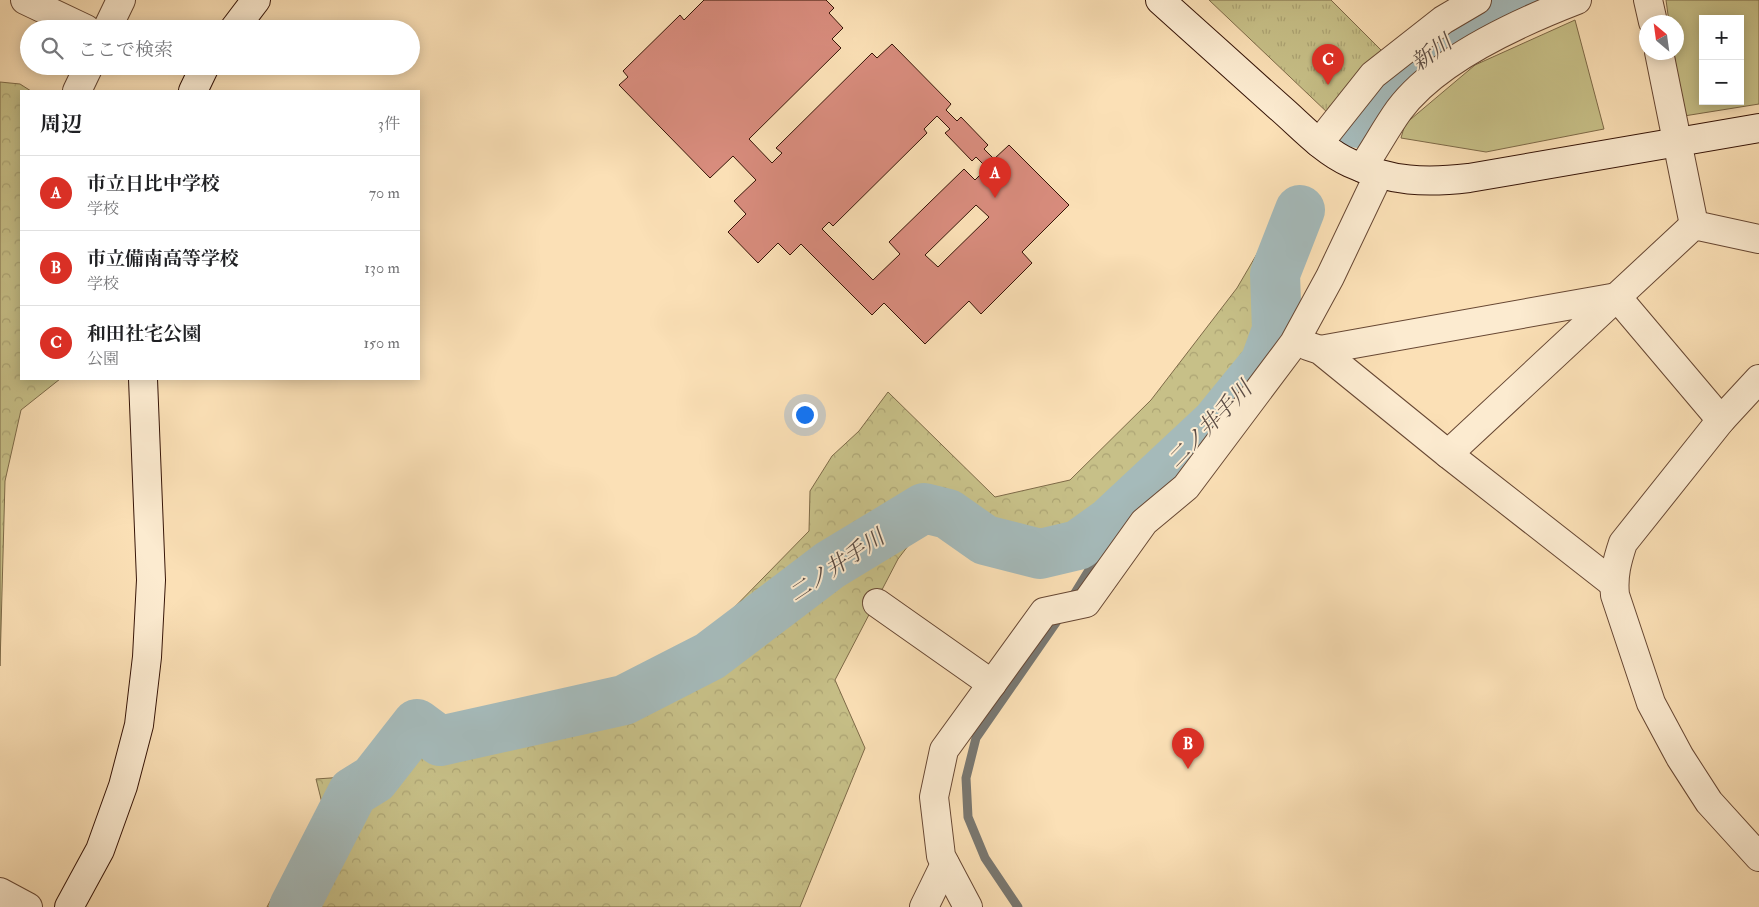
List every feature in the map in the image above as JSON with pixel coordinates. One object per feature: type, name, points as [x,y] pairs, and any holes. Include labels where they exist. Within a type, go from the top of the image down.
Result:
[{"type":"street","points":[[25,0],[67,20]]},
{"type":"street","points":[[111,20],[121,0]]},
{"type":"street","points":[[241,20],[256,0]]},
{"type":"street","points":[[1160,0],[1319,142],[1349,163],[1404,180],[1444,181],[1759,128]]},
{"type":"street","points":[[1319,142],[1372,75],[1443,20],[1477,0]]},
{"type":"street","points":[[968,907],[941,856],[934,798],[944,750],[1044,612],[1086,603],[1144,522],[1186,487],[1294,343],[1330,277],[1371,171],[1400,109],[1431,76],[1512,28],[1576,0]]},
{"type":"street","points":[[1648,0],[1651,15]]},
{"type":"street","points":[[1661,60],[1694,225]]},
{"type":"street","points":[[77,90],[85,75]]},
{"type":"street","points":[[193,90],[201,75]]},
{"type":"street","points":[[1694,225],[1759,238]]},
{"type":"street","points":[[1448,454],[1694,225]]},
{"type":"street","points":[[1320,350],[1617,297]]},
{"type":"street","points":[[1617,297],[1721,420]]},
{"type":"street","points":[[1294,343],[1320,350],[1448,454],[1614,584]]},
{"type":"street","points":[[1759,379],[1721,420],[1623,543],[1616,563],[1614,584],[1615,595],[1651,704],[1680,757],[1709,802],[1759,857]]},
{"type":"street","points":[[69,907],[100,850],[123,786],[139,726],[147,657],[151,580],[143,380]]},
{"type":"street","points":[[877,603],[992,684]]},
{"type":"street","points":[[924,907],[945,864]]},
{"type":"street","points":[[0,892],[28,907]]},
{"type":"green space","points":[[1209,0],[1331,0],[1386,55],[1330,115]]},
{"type":"green space","points":[[1666,0],[1759,0],[1759,104],[1684,116],[1675,60],[1684,60],[1684,15],[1668,15]]},
{"type":"green space","points":[[1575,20],[1604,129],[1486,152],[1401,138],[1405,124],[1475,65]]},
{"type":"green space","points":[[0,82],[20,84],[29,90],[20,90],[20,380],[59,380],[21,410],[5,481],[0,666]]},
{"type":"green space","points":[[1292,194],[1306,214],[1292,253],[1301,268],[1253,361],[1103,514],[1047,541],[995,529],[944,499],[898,559],[835,680],[865,748],[800,907],[267,907],[322,803],[316,779],[359,776],[419,752],[630,714],[809,531],[810,491],[832,456],[859,431],[888,392],[995,497],[1070,480],[1151,400],[1237,288]]},
{"type":"building","points":[[704,0],[826,0],[834,8],[829,13],[843,28],[832,39],[841,48],[749,139],[772,163],[782,153],[776,148],[872,53],[877,58],[892,44],[951,104],[946,110],[957,121],[961,117],[988,145],[984,149],[994,159],[1009,145],[1069,205],[1022,252],[1032,263],[981,314],[969,301],[925,344],[884,303],[872,315],[801,244],[790,255],[778,243],[758,263],[728,232],[746,214],[734,201],[756,180],[733,156],[710,178],[619,85],[628,77],[623,71],[680,15],[684,20]],"holes":[[[937,116],[950,129],[945,133],[972,161],[976,157],[987,168],[975,180],[964,169],[889,242],[900,254],[873,280],[822,229],[829,222],[833,226],[927,133],[924,129]],[[976,205],[989,217],[938,267],[925,255]]]},
{"type":"waterway","name":"新川","points":[[1358,123],[1407,68],[1451,35],[1519,0]]},
{"type":"waterway","name":"二ノ井手川","points":[[294,907],[353,792],[374,779],[417,724],[440,741],[624,700],[710,656],[830,565],[924,508],[948,514],[985,540],[1040,554],[1078,545],[1110,522],[1216,423],[1265,363],[1277,330],[1275,274],[1300,210]]},
{"type":"waterway","points":[[1070,601],[1097,557],[1110,522]]},
{"type":"waterway","points":[[1018,907],[985,858],[968,817],[966,778],[976,738],[1062,614]]},
{"type":"place","name":"和田社宅公園","points":[[1328,85]]},
{"type":"place","name":"市立日比中学校","points":[[995,198]]},
{"type":"place","name":"市立備南高等学校","points":[[1188,769]]}]
